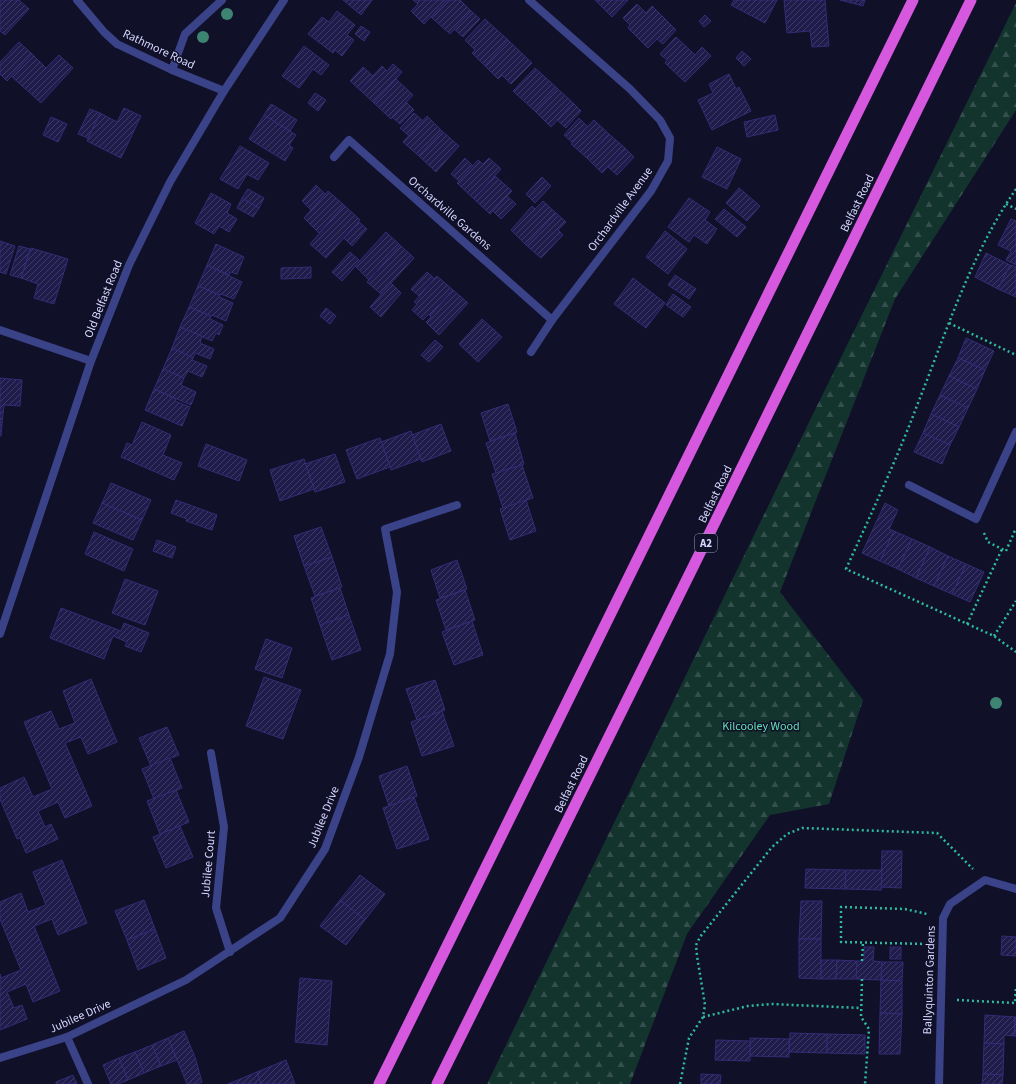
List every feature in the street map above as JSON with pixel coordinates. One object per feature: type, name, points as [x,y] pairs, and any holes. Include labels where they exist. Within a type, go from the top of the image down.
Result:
[{"type":"highway","points":[[379,1084],[913,0]]},
{"type":"highway","name":"Belfast Road","points":[[437,1084],[971,0]]},
{"type":"street","name":"Rathmore Road","points":[[77,0],[104,32],[117,44],[172,70],[224,91]]},
{"type":"street","points":[[172,70],[185,34],[222,0]]},
{"type":"street","name":"Old Belfast Road","points":[[0,634],[91,361],[129,265],[170,182],[224,91],[284,0]]},
{"type":"street","name":"Orchardville Avenue","points":[[529,0],[630,89],[660,120],[670,138],[668,161],[651,191],[552,320],[531,352]]},
{"type":"street","name":"Orchardville Gardens","points":[[334,157],[349,140],[552,320]]},
{"type":"street","points":[[0,330],[91,361]]},
{"type":"street","points":[[909,485],[976,518],[1016,432]]},
{"type":"street","name":"Jubilee Drive","points":[[0,1058],[67,1037],[186,980],[280,918],[325,849],[359,757],[390,654],[397,592],[385,529],[457,505]]},
{"type":"street","name":"Jubilee Court","points":[[211,753],[224,827],[216,908],[230,952]]},
{"type":"street","points":[[985,880],[1016,889]]},
{"type":"street","name":"Ballyquinton Gardens","points":[[939,1084],[943,918],[950,904],[985,880]]},
{"type":"street","points":[[67,1037],[88,1084]]},
{"type":"path","points":[[1016,189],[992,226],[967,277],[895,462],[846,569],[994,636],[1016,652]]},
{"type":"path","points":[[1006,204],[1016,209]]},
{"type":"path","points":[[949,323],[1016,355]]},
{"type":"path","points":[[976,518],[988,542],[1006,551],[1016,528]]},
{"type":"path","points":[[967,624],[1002,549]]},
{"type":"path","points":[[994,636],[1016,602]]},
{"type":"path","points":[[680,1084],[689,1038],[703,1017],[705,1005],[696,945],[700,937],[772,847],[787,834],[802,828],[937,833],[985,880]]},
{"type":"path","points":[[942,944],[841,942],[841,907],[905,909],[943,918]]},
{"type":"path","points":[[862,961],[863,942]]},
{"type":"path","points":[[862,979],[861,1017],[869,1029],[865,1084]]},
{"type":"path","points":[[940,1000],[1015,1002],[1016,987]]},
{"type":"path","points":[[703,1017],[748,1006],[771,1004],[861,1008]]},
{"type":"green space","name":"Kilcooley Wood","points":[[1016,3],[1016,110],[895,299],[780,592],[863,700],[829,804],[770,815],[687,934],[630,1084],[487,1084],[811,418]]},
{"type":"building","points":[[0,0],[19,0],[29,9],[5,35],[0,31]]},
{"type":"building","points":[[343,0],[372,0],[361,15]]},
{"type":"building","points":[[413,0],[447,0],[424,24],[411,11],[418,4]]},
{"type":"building","points":[[447,0],[460,0],[471,11],[450,34],[431,17]]},
{"type":"building","points":[[595,0],[628,0],[612,17]]},
{"type":"building","points":[[734,0],[777,0],[765,23],[731,5]]},
{"type":"building","points":[[784,0],[825,0],[829,46],[812,47],[810,31],[787,33]]},
{"type":"building","points":[[840,0],[865,0],[863,6]]},
{"type":"building","points":[[637,4],[646,13],[652,6],[676,30],[663,44],[657,39],[648,48],[628,28],[630,25],[623,18]]},
{"type":"building","points":[[337,11],[355,25],[347,35],[354,40],[342,56],[335,50],[333,53],[308,34],[322,17],[329,22]]},
{"type":"building","points":[[471,11],[480,19],[463,37],[454,29]]},
{"type":"building","points":[[705,15],[711,21],[704,27],[699,21]]},
{"type":"building","points":[[485,19],[508,40],[485,66],[472,53],[475,50],[465,40]]},
{"type":"building","points":[[361,26],[370,32],[364,41],[355,34]]},
{"type":"building","points":[[676,37],[695,55],[702,47],[711,56],[685,82],[665,63],[667,60],[660,54]]},
{"type":"building","points":[[508,40],[532,63],[511,84],[502,75],[498,79],[485,66]]},
{"type":"building","points":[[19,42],[32,54],[7,81],[0,74],[0,62]]},
{"type":"building","points":[[304,46],[329,65],[321,75],[313,69],[299,88],[282,76]]},
{"type":"building","points":[[742,51],[751,59],[744,66],[736,58]]},
{"type":"building","points":[[32,54],[46,68],[59,55],[73,68],[41,103],[11,76]]},
{"type":"building","points":[[393,64],[402,72],[374,103],[360,90],[382,66],[387,71]]},
{"type":"building","points":[[363,67],[373,76],[360,90],[350,81]]},
{"type":"building","points":[[535,68],[557,88],[535,111],[513,91]]},
{"type":"building","points":[[729,74],[736,89],[739,87],[751,111],[712,130],[698,100],[713,93],[709,84]]},
{"type":"building","points":[[396,79],[413,95],[391,119],[374,103]]},
{"type":"building","points":[[557,88],[573,103],[551,127],[535,111]]},
{"type":"building","points":[[315,93],[326,100],[318,111],[308,103]]},
{"type":"building","points":[[406,102],[414,110],[400,124],[392,117]]},
{"type":"building","points":[[573,103],[581,111],[566,128],[557,120]]},
{"type":"building","points":[[271,104],[297,120],[290,131],[264,115]]},
{"type":"building","points":[[124,108],[141,116],[121,158],[87,141],[100,113],[117,122]]},
{"type":"building","points":[[90,109],[100,113],[88,138],[78,134]]},
{"type":"building","points":[[414,113],[423,121],[409,136],[400,128]]},
{"type":"building","points":[[264,115],[296,135],[289,145],[293,148],[285,161],[249,139]]},
{"type":"building","points":[[775,115],[778,130],[747,137],[744,122]]},
{"type":"building","points":[[427,116],[442,131],[419,156],[403,142]]},
{"type":"building","points":[[51,117],[67,124],[58,142],[43,135]]},
{"type":"building","points":[[579,118],[588,127],[573,143],[564,135]]},
{"type":"building","points":[[594,120],[609,134],[587,158],[571,144]]},
{"type":"building","points":[[442,131],[459,146],[436,172],[419,156]]},
{"type":"building","points":[[609,134],[625,148],[602,173],[587,158]]},
{"type":"building","points":[[240,146],[269,163],[258,180],[247,174],[238,189],[220,179]]},
{"type":"building","points":[[717,147],[741,159],[727,189],[702,177]]},
{"type":"building","points":[[625,148],[634,157],[617,175],[608,167]]},
{"type":"building","points":[[465,158],[473,166],[459,181],[451,174]]},
{"type":"building","points":[[489,158],[501,169],[474,199],[457,183],[478,160],[483,164]]},
{"type":"building","points":[[495,176],[512,191],[490,214],[474,199]]},
{"type":"building","points":[[542,177],[551,186],[535,203],[526,194]]},
{"type":"building","points":[[316,185],[325,194],[311,210],[302,201]]},
{"type":"building","points":[[739,188],[760,206],[747,221],[726,203]]},
{"type":"building","points":[[248,189],[264,198],[259,208],[242,198]]},
{"type":"building","points":[[328,191],[344,205],[319,233],[304,218]]},
{"type":"building","points":[[211,193],[231,204],[227,213],[237,219],[229,232],[219,226],[214,234],[195,223]]},
{"type":"building","points":[[507,196],[516,204],[501,219],[493,211]]},
{"type":"building","points":[[242,198],[259,208],[253,217],[237,208]]},
{"type":"building","points":[[689,198],[710,212],[705,220],[717,229],[707,244],[694,235],[689,242],[668,227]]},
{"type":"building","points":[[543,201],[556,213],[526,245],[511,230],[532,206],[535,209]]},
{"type":"building","points":[[344,205],[360,220],[326,258],[310,244]]},
{"type":"building","points":[[724,209],[746,227],[737,237],[715,219]]},
{"type":"building","points":[[556,213],[566,222],[558,230],[563,235],[541,258],[526,245]]},
{"type":"building","points":[[1011,219],[1016,221],[1016,265],[1006,260],[1011,251],[998,245]]},
{"type":"building","points":[[359,222],[367,229],[352,246],[344,238]]},
{"type":"building","points":[[665,231],[687,249],[668,274],[646,257]]},
{"type":"building","points":[[386,232],[400,245],[369,280],[355,266]]},
{"type":"building","points":[[0,241],[15,246],[6,274],[0,272]]},
{"type":"building","points":[[216,244],[244,257],[237,274],[230,272],[229,275],[207,265]]},
{"type":"building","points":[[400,245],[414,258],[381,294],[367,282]]},
{"type":"building","points":[[19,246],[30,249],[21,278],[10,275]]},
{"type":"building","points":[[31,248],[68,259],[54,304],[34,298],[38,284],[21,278]]},
{"type":"building","points":[[350,252],[360,261],[342,281],[332,272]]},
{"type":"building","points":[[986,253],[1010,265],[998,289],[975,277]]},
{"type":"building","points":[[207,265],[242,282],[234,299],[198,286]]},
{"type":"building","points":[[1010,265],[1016,267],[1016,297],[998,289]]},
{"type":"building","points":[[311,267],[311,278],[281,279],[281,268]]},
{"type":"building","points":[[427,272],[435,279],[419,296],[411,289]]},
{"type":"building","points":[[675,275],[696,289],[689,299],[668,285]]},
{"type":"building","points":[[437,276],[453,290],[430,316],[429,314],[423,320],[412,310],[417,304],[414,302]]},
{"type":"building","points":[[633,278],[665,303],[646,328],[614,304]]},
{"type":"building","points":[[391,283],[401,293],[381,317],[370,307]]},
{"type":"building","points":[[198,286],[220,295],[219,297],[233,303],[226,321],[189,307]]},
{"type":"building","points":[[453,290],[468,303],[439,335],[426,322]]},
{"type":"building","points":[[673,294],[691,307],[683,317],[666,305]]},
{"type":"building","points":[[189,307],[211,316],[210,319],[223,325],[219,335],[216,333],[212,341],[180,327]]},
{"type":"building","points":[[326,308],[336,316],[330,324],[320,316]]},
{"type":"building","points":[[482,319],[502,337],[478,362],[459,344]]},
{"type":"building","points":[[180,327],[202,336],[200,343],[214,349],[210,359],[195,353],[193,358],[172,348]]},
{"type":"building","points":[[966,338],[994,351],[985,370],[958,358]]},
{"type":"building","points":[[435,340],[443,347],[429,362],[421,355]]},
{"type":"building","points":[[172,348],[193,358],[192,360],[207,366],[202,377],[188,371],[184,378],[163,369]]},
{"type":"building","points":[[958,358],[985,370],[977,389],[949,376]]},
{"type":"building","points":[[163,369],[184,378],[181,385],[196,392],[191,405],[154,389]]},
{"type":"building","points":[[949,376],[977,389],[968,408],[940,395]]},
{"type":"building","points":[[0,378],[22,380],[20,406],[4,405],[2,423],[0,422]]},
{"type":"building","points":[[154,389],[176,399],[175,401],[190,407],[182,426],[145,410]]},
{"type":"building","points":[[940,395],[968,408],[959,427],[931,414]]},
{"type":"building","points":[[508,404],[517,432],[490,441],[481,413]]},
{"type":"building","points":[[931,414],[959,427],[950,445],[923,433]]},
{"type":"building","points":[[0,422],[2,423],[1,436],[0,436]]},
{"type":"building","points":[[142,422],[171,435],[163,455],[182,463],[174,480],[121,457],[127,443],[132,445]]},
{"type":"building","points":[[441,424],[451,451],[422,462],[412,435]]},
{"type":"building","points":[[411,431],[421,459],[391,470],[381,442]]},
{"type":"building","points":[[515,433],[524,464],[496,473],[486,443]]},
{"type":"building","points":[[923,433],[950,445],[942,464],[914,452]]},
{"type":"building","points":[[380,438],[390,467],[357,479],[346,450]]},
{"type":"building","points":[[206,444],[247,460],[239,481],[198,466]]},
{"type":"building","points":[[335,454],[345,482],[315,492],[305,464]]},
{"type":"building","points":[[304,459],[314,489],[280,501],[270,470]]},
{"type":"building","points":[[522,465],[533,498],[503,508],[492,474]]},
{"type":"building","points":[[111,483],[151,500],[142,520],[102,503]]},
{"type":"building","points":[[176,500],[217,515],[212,530],[186,521],[187,519],[171,513]]},
{"type":"building","points":[[526,500],[536,531],[510,540],[500,509]]},
{"type":"building","points":[[102,503],[142,520],[133,540],[93,523]]},
{"type":"building","points":[[885,503],[898,510],[889,529],[894,531],[880,561],[862,553]]},
{"type":"building","points":[[321,527],[332,557],[304,566],[294,536]]},
{"type":"building","points":[[894,531],[912,539],[898,569],[880,561]]},
{"type":"building","points":[[94,532],[133,549],[124,571],[85,554]]},
{"type":"building","points":[[912,539],[930,547],[916,578],[898,569]]},
{"type":"building","points":[[157,540],[176,547],[172,558],[153,551]]},
{"type":"building","points":[[930,547],[948,556],[934,586],[916,578]]},
{"type":"building","points":[[948,556],[966,564],[952,594],[934,586]]},
{"type":"building","points":[[332,557],[342,587],[315,596],[304,566]]},
{"type":"building","points":[[457,560],[467,589],[440,598],[431,570]]},
{"type":"building","points":[[966,564],[984,572],[970,602],[952,594]]},
{"type":"building","points":[[125,579],[158,591],[145,625],[112,613]]},
{"type":"building","points":[[340,588],[349,615],[320,625],[311,598]]},
{"type":"building","points":[[465,590],[475,620],[446,630],[436,600]]},
{"type":"building","points":[[61,608],[121,631],[124,623],[149,633],[141,652],[125,646],[127,642],[113,636],[104,659],[50,638]]},
{"type":"building","points":[[349,615],[361,650],[332,660],[320,625]]},
{"type":"building","points":[[472,621],[483,655],[454,665],[442,632]]},
{"type":"building","points":[[266,639],[292,648],[282,678],[255,669]]},
{"type":"building","points":[[264,677],[301,690],[283,739],[246,726]]},
{"type":"building","points":[[91,679],[117,742],[88,754],[81,737],[65,743],[92,806],[65,818],[58,802],[38,811],[45,827],[51,824],[58,839],[26,853],[20,838],[17,839],[0,799],[0,788],[24,777],[33,797],[52,789],[24,722],[51,711],[59,729],[75,723],[63,691]]},
{"type":"building","points":[[435,680],[445,710],[417,720],[406,689]]},
{"type":"building","points":[[442,711],[454,746],[422,756],[411,722]]},
{"type":"building","points":[[167,727],[179,755],[151,766],[139,738]]},
{"type":"building","points":[[170,758],[182,788],[154,799],[142,769]]},
{"type":"building","points":[[407,766],[417,796],[389,806],[379,776]]},
{"type":"building","points":[[176,790],[189,822],[160,834],[147,801]]},
{"type":"building","points":[[414,797],[429,839],[397,849],[383,808]]},
{"type":"building","points":[[180,826],[193,857],[166,868],[153,837]]},
{"type":"building","points":[[882,851],[902,851],[901,888],[881,887]]},
{"type":"building","points":[[62,860],[87,923],[58,935],[52,919],[34,926],[60,991],[33,1002],[26,984],[7,992],[14,1008],[22,1005],[27,1019],[0,1030],[0,974],[1,978],[21,970],[0,919],[0,902],[21,893],[28,912],[46,905],[33,872]]},
{"type":"building","points":[[806,869],[846,870],[845,889],[805,888]]},
{"type":"building","points":[[846,870],[882,870],[881,890],[845,889]]},
{"type":"building","points":[[360,875],[385,894],[365,920],[340,900]]},
{"type":"building","points":[[144,900],[155,929],[127,940],[115,911]]},
{"type":"building","points":[[340,900],[365,920],[346,945],[320,926]]},
{"type":"building","points":[[801,901],[822,901],[821,939],[799,939]]},
{"type":"building","points":[[155,929],[166,958],[138,970],[127,940]]},
{"type":"building","points":[[1002,936],[1016,937],[1016,956],[1001,955]]},
{"type":"building","points":[[799,939],[821,939],[821,979],[799,978]]},
{"type":"building","points":[[864,947],[874,947],[873,961],[882,962],[881,980],[856,979],[857,961],[864,961]]},
{"type":"building","points":[[890,947],[901,947],[901,959],[890,959]]},
{"type":"building","points":[[821,960],[837,960],[836,979],[821,979]]},
{"type":"building","points":[[837,960],[857,961],[856,979],[836,979]]},
{"type":"building","points":[[882,962],[903,962],[902,981],[881,980]]},
{"type":"building","points":[[300,978],[332,981],[327,1045],[295,1042]]},
{"type":"building","points":[[881,980],[902,981],[902,1014],[880,1013]]},
{"type":"building","points":[[880,1013],[902,1014],[900,1054],[879,1054]]},
{"type":"building","points":[[985,1015],[1015,1017],[1014,1036],[1004,1035],[1004,1044],[984,1043]]},
{"type":"building","points":[[1015,1017],[1016,1036],[1014,1036]]},
{"type":"building","points":[[184,1031],[195,1057],[202,1082],[198,1084],[187,1084],[168,1038]]},
{"type":"building","points":[[790,1033],[827,1034],[827,1053],[789,1052]]},
{"type":"building","points":[[827,1034],[865,1035],[865,1054],[827,1053]]},
{"type":"building","points":[[168,1038],[177,1060],[161,1066],[152,1045]]},
{"type":"building","points":[[750,1038],[789,1039],[789,1057],[750,1056]]},
{"type":"building","points":[[716,1040],[750,1041],[750,1061],[715,1060]]},
{"type":"building","points":[[984,1043],[1004,1044],[1003,1075],[983,1074]]},
{"type":"building","points":[[152,1045],[161,1066],[144,1073],[135,1052]]},
{"type":"building","points":[[135,1052],[144,1073],[128,1080],[119,1058]]},
{"type":"building","points":[[119,1058],[128,1080],[118,1084],[111,1084],[103,1065]]},
{"type":"building","points":[[286,1060],[295,1084],[261,1084],[257,1072]]},
{"type":"building","points":[[257,1072],[261,1084],[228,1084]]},
{"type":"building","points":[[701,1074],[721,1075],[720,1084],[701,1084]]},
{"type":"building","points":[[983,1074],[1003,1075],[1002,1084],[982,1084]]},
{"type":"building","points":[[73,1075],[77,1084],[56,1084],[56,1082]]}]
